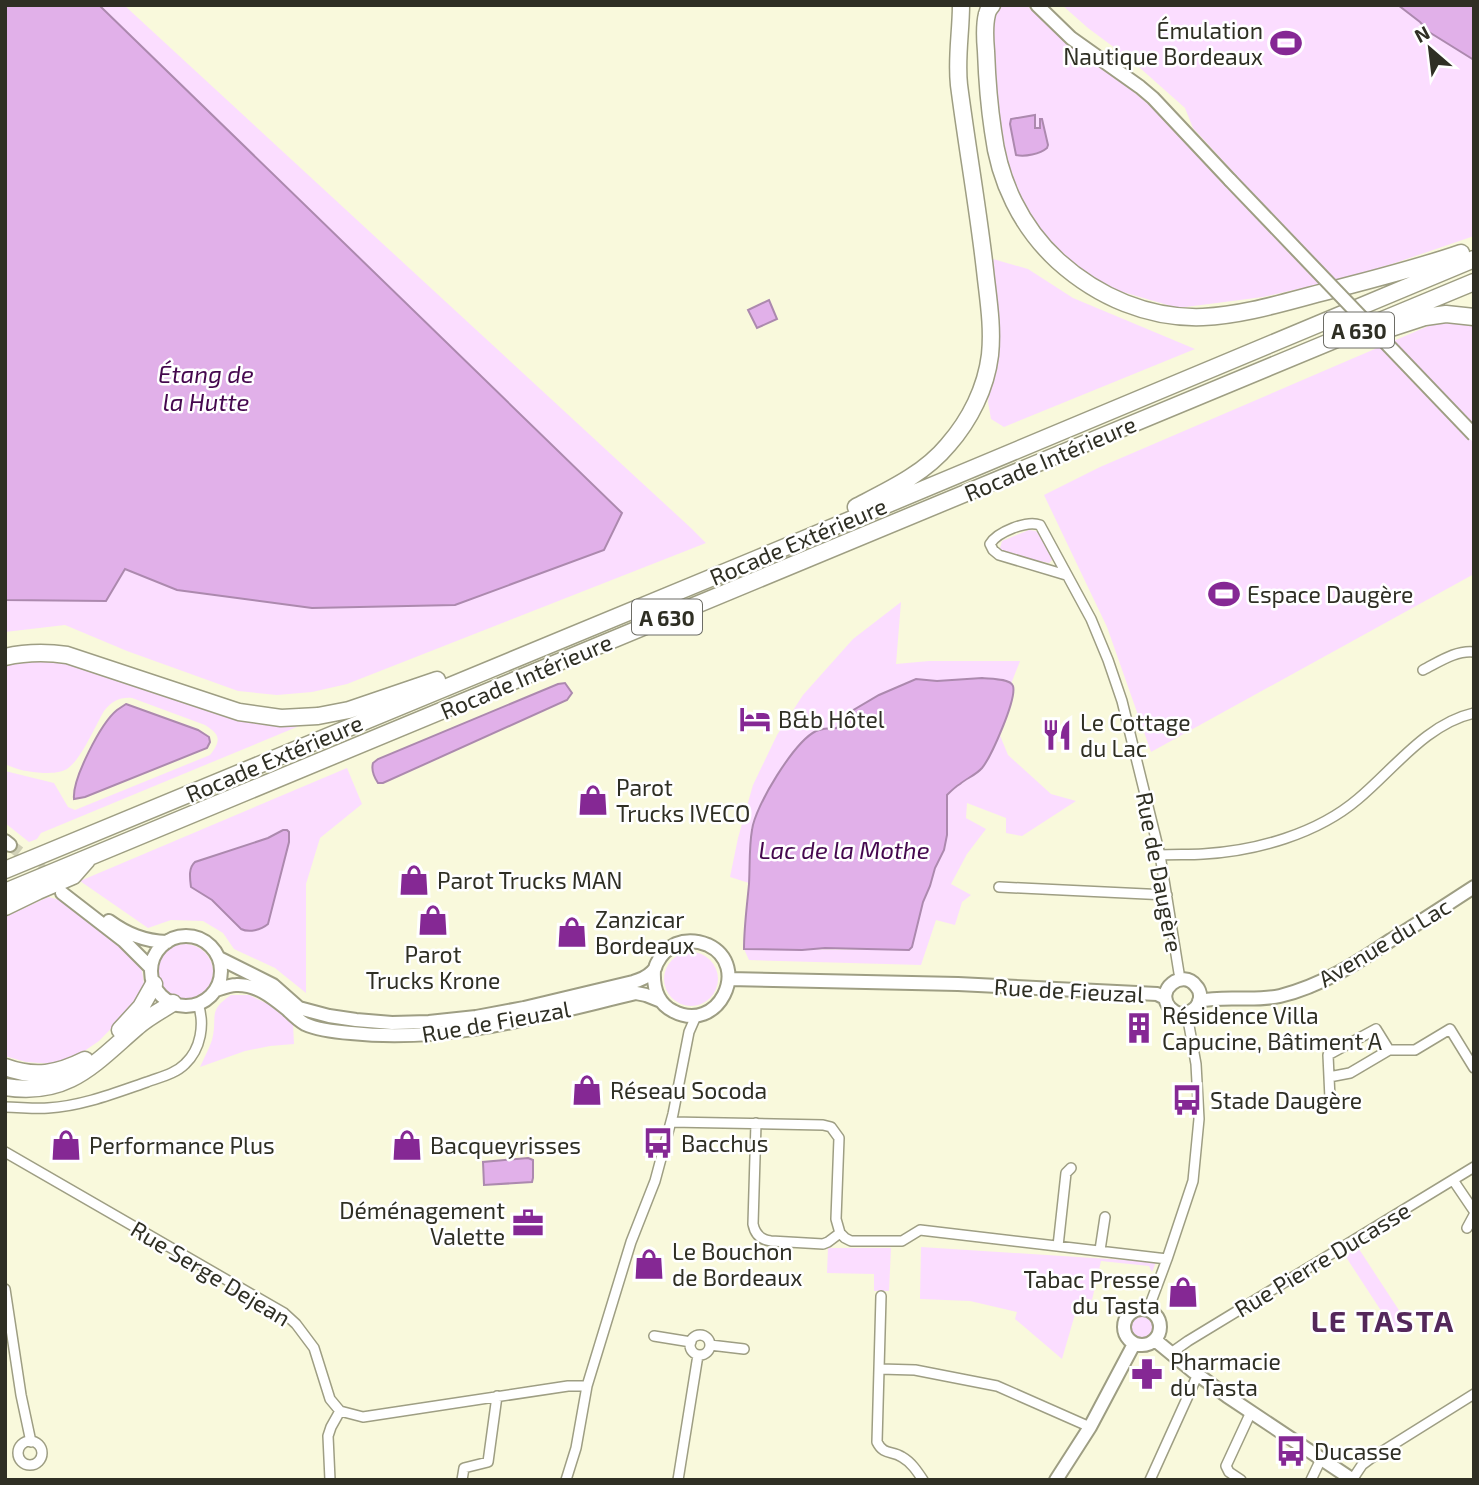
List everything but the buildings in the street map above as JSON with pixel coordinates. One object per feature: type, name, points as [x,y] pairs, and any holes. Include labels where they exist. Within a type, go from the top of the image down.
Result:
[{"type":"highway","points":[[758,558],[859,506],[924,468],[948,446],[964,425],[980,391],[990,354],[991,328],[959,82],[961,5]]},
{"type":"highway","points":[[992,5],[986,22],[987,69],[994,142],[1007,188],[1034,235],[1072,273],[1098,291],[1118,301],[1161,313],[1203,317],[1237,313],[1274,304],[1423,266],[1474,249]]},
{"type":"highway","name":"Rocade Extérieure","points":[[5,870],[1474,259]]},
{"type":"highway","name":"Rocade Intérieure","points":[[5,892],[1474,282]]},
{"type":"highway","points":[[1245,377],[1425,317],[1446,314],[1474,317]]},
{"type":"highway","points":[[5,657],[26,652],[67,655],[239,712],[281,718],[318,716],[349,710],[594,625]]},
{"type":"highway","points":[[5,907],[73,876],[89,857]]},
{"type":"highway","points":[[5,1067],[32,1074],[51,1073],[88,1059],[136,1014],[145,1000],[153,976]]},
{"type":"highway","points":[[5,1087],[35,1089],[65,1082],[97,1063],[139,1025],[173,1003]]},
{"type":"street","points":[[1037,5],[1071,38],[1153,98],[1474,435]]},
{"type":"street","name":"Rue de Daugère","points":[[1066,575],[999,555],[990,544],[1000,534],[1031,523],[1040,525],[1091,619],[1108,660],[1122,701],[1160,855],[1167,895],[1171,986]]},
{"type":"street","points":[[1423,670],[1457,653],[1474,652]]},
{"type":"street","points":[[1160,855],[1244,850],[1302,833],[1357,800],[1443,724],[1474,713]]},
{"type":"street","points":[[999,887],[1167,895]]},
{"type":"street","name":"Avenue du Lac","points":[[1195,1006],[1254,1000],[1303,989],[1359,961],[1474,887]]},
{"type":"street","points":[[153,976],[156,954],[167,942],[183,936],[201,939],[215,950],[219,958],[221,974],[216,990],[205,1001],[189,1006],[173,1003],[158,992],[153,976],[124,941],[64,891],[131,934],[143,939],[167,942]]},
{"type":"street","name":"Rue de Fieuzal","points":[[219,958],[273,985],[299,1008],[329,1016],[392,1023],[429,1023],[476,1017],[633,982],[654,970],[661,956],[676,944],[688,941],[701,942],[712,947],[727,967],[729,979],[1171,986]]},
{"type":"street","points":[[654,970],[653,981],[661,1002]]},
{"type":"street","points":[[566,1480],[576,1448],[587,1386],[631,1242],[655,1181],[671,1122],[689,1032],[696,1016],[706,1013],[722,999],[729,979]]},
{"type":"street","points":[[1147,1310],[1193,1181],[1197,1149],[1199,1119],[1196,1064],[1195,1006],[1194,983],[1171,986],[1168,1006],[1174,1011],[1195,1006]]},
{"type":"street","name":"Rue de Fieuzal","points":[[216,990],[237,985],[248,987],[267,994],[306,1024],[323,1029],[390,1036],[431,1035],[476,1029],[636,993],[661,1002],[676,1013],[696,1016]]},
{"type":"street","points":[[5,1107],[47,1108],[82,1103],[180,1068],[196,1051],[199,1041],[201,1021],[198,1004]]},
{"type":"street","points":[[1330,1099],[1328,1055],[1376,1029],[1389,1050]]},
{"type":"street","points":[[1329,1077],[1350,1073],[1389,1050],[1415,1051],[1450,1029],[1474,1068]]},
{"type":"street","points":[[671,1122],[831,1127],[839,1138],[836,1219],[839,1233],[851,1241],[902,1241],[920,1230],[1167,1259]]},
{"type":"street","points":[[755,1123],[753,1224],[758,1234],[771,1241],[823,1244],[839,1233]]},
{"type":"street","name":"Rue Serge Dejean","points":[[5,1152],[284,1313],[314,1348],[330,1399],[340,1411]]},
{"type":"street","name":"Rue Pierre Ducasse","points":[[1171,1353],[1474,1167]]},
{"type":"street","points":[[1058,1246],[1066,1173],[1071,1168]]},
{"type":"street","points":[[1453,1180],[1474,1213],[1467,1228]]},
{"type":"street","points":[[1100,1250],[1105,1217]]},
{"type":"street","points":[[5,1289],[9,1343],[31,1442]]},
{"type":"street","points":[[881,1296],[877,1442],[886,1452],[904,1457],[923,1480]]},
{"type":"street","points":[[1136,1310],[1152,1312],[1159,1321],[1160,1331],[1155,1340],[1145,1345],[1134,1344],[1126,1335],[1124,1324],[1130,1313],[1136,1310]]},
{"type":"street","points":[[654,1336],[691,1342]]},
{"type":"street","points":[[698,1355],[692,1350],[691,1342],[695,1337],[706,1338],[710,1345]]},
{"type":"street","points":[[1155,1340],[1251,1412],[1352,1480],[1362,1465],[1370,1459],[1474,1394]]},
{"type":"street","points":[[1056,1480],[1090,1427],[1134,1344]]},
{"type":"street","points":[[710,1345],[744,1349]]},
{"type":"street","points":[[698,1355],[706,1353],[710,1345]]},
{"type":"street","points":[[678,1480],[698,1355]]},
{"type":"street","points":[[880,1369],[915,1370],[997,1386],[1090,1427]]},
{"type":"street","points":[[1150,1480],[1198,1374]]},
{"type":"street","points":[[330,1480],[328,1436],[340,1411],[363,1417],[568,1386],[587,1386]]},
{"type":"street","points":[[462,1480],[464,1468],[488,1462],[498,1396]]},
{"type":"street","points":[[1241,1480],[1229,1472],[1226,1466],[1251,1412]]},
{"type":"street","points":[[1311,1480],[1321,1459]]},
{"type":"shaded area","points":[[99,5],[124,5],[706,543],[347,684],[312,692],[277,695],[238,691],[127,651],[65,625],[5,632],[5,600],[106,601],[125,569],[177,590],[312,608],[455,605],[621,513]]},
{"type":"shaded area","points":[[1000,5],[1026,5],[1067,43],[1117,78],[1153,108],[1222,183],[1237,176],[1193,128],[1185,108],[1131,60],[1062,5],[1398,5],[1429,32],[1474,60],[1474,236],[1341,279],[1263,297],[1178,308],[1105,287],[1054,251],[1011,186],[993,86],[989,42],[995,12]]},
{"type":"shaded area","points":[[993,259],[1028,269],[1073,298],[1195,349],[1004,427],[991,419],[988,402],[999,327]]},
{"type":"shaded area","name":"Espace Daugère","points":[[1440,321],[1474,323],[1474,574],[1151,752],[1107,627],[1044,495],[1100,467]]},
{"type":"shaded area","points":[[1029,530],[1036,531],[1043,539],[1053,559],[1049,563],[1007,555],[1000,548],[1002,541]]},
{"type":"shaded area","points":[[901,602],[896,664],[929,661],[1020,661],[1011,684],[1005,681],[916,679],[837,728],[813,732],[778,774],[752,828],[749,883],[730,877],[753,785],[777,735],[803,695],[853,639]]},
{"type":"shaded area","points":[[45,657],[304,724],[41,833],[37,839],[29,842],[5,823],[5,771],[54,783],[68,807],[75,810],[210,755],[218,738],[205,725],[132,698],[124,698],[113,702],[104,711],[82,752],[65,770],[38,773],[5,764],[5,661]]},
{"type":"shaded area","points":[[999,733],[1008,755],[1051,794],[1076,801],[1022,836],[1006,833],[1006,818],[967,803],[966,818],[986,829],[967,854],[951,884],[971,895],[962,902],[955,925],[936,920],[921,965],[749,960],[744,949],[909,950],[923,902],[944,850],[947,835],[947,795],[980,771],[991,754]]},
{"type":"shaded area","points":[[347,768],[362,804],[320,838],[306,884],[306,993],[275,968],[234,949],[223,933],[203,921],[171,920],[148,928],[80,881]]},
{"type":"shaded area","points":[[48,897],[61,900],[132,954],[142,971],[144,984],[137,1002],[99,1041],[77,1056],[54,1064],[26,1062],[5,1056],[5,917]]},
{"type":"shaded area","points":[[185,944],[196,946],[205,952],[211,961],[211,983],[205,992],[196,998],[185,1000],[174,998],[165,992],[159,983],[157,972],[159,961],[165,952],[174,946]]},
{"type":"shaded area","points":[[696,952],[706,956],[714,964],[718,979],[714,994],[706,1002],[686,1006],[676,1002],[668,994],[664,974],[668,964],[676,956]]},
{"type":"shaded area","points":[[231,995],[249,995],[270,1005],[293,1024],[294,1044],[245,1051],[200,1067],[212,1040],[216,1010]]},
{"type":"shaded area","points":[[1357,1246],[1406,1321],[1393,1329],[1344,1254]]},
{"type":"shaded area","points":[[921,1247],[1156,1262],[1152,1272],[1149,1266],[1101,1261],[1092,1300],[1080,1297],[1062,1359],[1015,1319],[1017,1312],[970,1301],[920,1299]]},
{"type":"shaded area","points":[[828,1248],[891,1248],[889,1291],[874,1291],[874,1274],[827,1273]]},
{"type":"shaded area","points":[[1141,1316],[1150,1319],[1153,1328],[1150,1337],[1141,1340],[1132,1337],[1129,1328],[1132,1319]]},
{"type":"water","name":"Étang de la Hutte","points":[[5,5],[99,5],[622,513],[604,550],[455,605],[312,608],[177,590],[125,569],[106,601],[5,600]]},
{"type":"water","points":[[1398,5],[1474,5],[1474,60],[1429,32]]},
{"type":"water","points":[[1035,115],[1035,128],[1040,128],[1042,119],[1047,148],[1024,156],[1016,155],[1011,119]]},
{"type":"water","points":[[769,300],[777,319],[757,328],[748,310]]},
{"type":"water","name":"Lac de la Mothe","points":[[982,678],[1011,683],[1011,703],[997,741],[982,768],[947,795],[947,835],[944,850],[923,902],[912,947],[909,950],[744,949],[752,830],[768,791],[797,748],[816,731],[837,728],[845,715],[879,695],[916,679],[937,681]]},
{"type":"water","points":[[565,683],[572,693],[567,700],[383,783],[378,783],[375,778],[372,766],[378,759]]},
{"type":"water","points":[[126,704],[198,730],[209,737],[210,742],[207,748],[74,799],[78,778],[96,739],[110,717]]},
{"type":"water","points":[[283,830],[289,832],[289,842],[268,924],[265,926],[251,931],[241,929],[212,900],[191,887],[190,870],[195,862],[268,838]]},
{"type":"water","points":[[528,1158],[533,1160],[532,1182],[484,1185],[483,1162]]},
{"type":"tunnel","points":[[10,845],[53,878]]},
{"type":"place","name":"Émulation Nautique Bordeaux","points":[[1286,43]]},
{"type":"place","name":"Espace Daugère","points":[[1224,594]]},
{"type":"place","name":"B&b Hôtel","points":[[755,719]]},
{"type":"place","name":"Le Cottage du Lac","points":[[1057,735]]},
{"type":"place","name":"Parot Trucks IVECO","points":[[593,800]]},
{"type":"place","name":"Parot Trucks MAN","points":[[414,880]]},
{"type":"place","name":"Parot Trucks Krone","points":[[433,920]]},
{"type":"place","name":"Zanzicar Bordeaux","points":[[572,932]]},
{"type":"place","name":"Résidence Villa Capucine, Bâtiment A","points":[[1139,1028]]},
{"type":"place","name":"Réseau Socoda","points":[[587,1090]]},
{"type":"place","name":"Stade Daugère","points":[[1187,1100]]},
{"type":"place","name":"Bacchus","points":[[658,1143]]},
{"type":"place","name":"Performance Plus","points":[[66,1145]]},
{"type":"place","name":"Bacqueyrisses","points":[[407,1145]]},
{"type":"place","name":"Déménagement Valette","points":[[528,1223]]},
{"type":"place","name":"Le Bouchon de Bordeaux","points":[[649,1264]]},
{"type":"place","name":"Tabac Presse du Tasta","points":[[1183,1292]]},
{"type":"place","name":"Pharmacie du Tasta","points":[[1147,1374]]},
{"type":"place","name":"Ducasse","points":[[1291,1451]]},
{"type":"district","name":"LE TASTA","points":[[1383,1320]]}]
